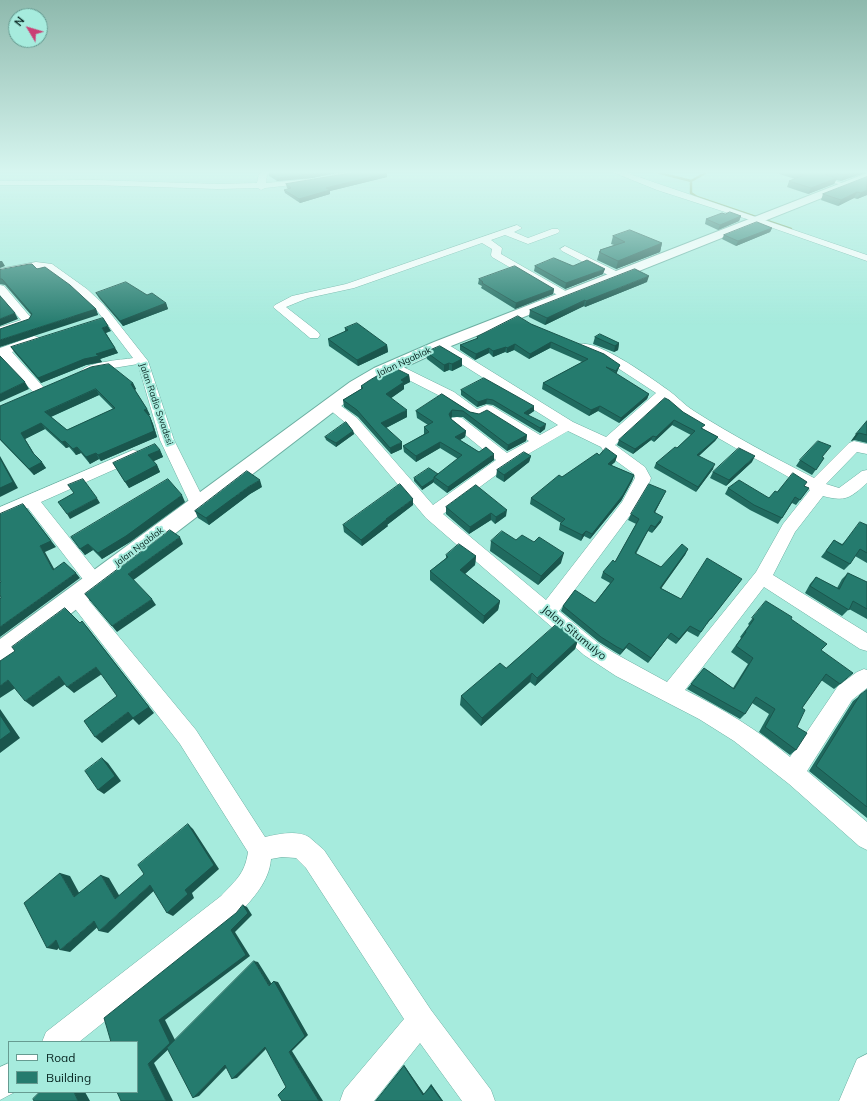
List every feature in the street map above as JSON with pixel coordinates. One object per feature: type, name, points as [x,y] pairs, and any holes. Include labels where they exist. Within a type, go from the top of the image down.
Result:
[{"type":"street","name":"Jalan Ngablak","points":[[0,653],[363,382],[391,366],[440,345],[523,319],[565,296],[748,222]]},
{"type":"street","points":[[771,222],[867,258]]},
{"type":"street","points":[[314,335],[278,307],[316,292],[336,291],[517,228]]},
{"type":"street","points":[[506,232],[528,241],[555,231]]},
{"type":"street","points":[[484,240],[497,248],[496,255],[565,296]]},
{"type":"street","points":[[565,249],[616,275]]},
{"type":"street","name":"Jalan Radio Swadesi","points":[[6,267],[36,265],[52,268],[83,291],[108,318],[142,360],[167,440],[198,504]]},
{"type":"street","points":[[0,288],[28,321],[0,331]]},
{"type":"street","points":[[93,322],[108,318]]},
{"type":"street","points":[[0,336],[5,350],[35,392],[53,384]]},
{"type":"street","points":[[5,350],[48,336]]},
{"type":"street","points":[[572,342],[608,356],[664,393],[687,413],[718,432],[818,487],[834,494],[841,494],[867,475]]},
{"type":"street","points":[[440,345],[568,425],[608,444],[609,449],[640,471],[643,478],[628,506],[548,612]]},
{"type":"street","points":[[72,376],[99,367],[142,360]]},
{"type":"street","points":[[391,366],[448,395],[476,414],[487,410],[540,441]]},
{"type":"street","points":[[608,444],[664,393]]},
{"type":"street","name":"Jalan Situmulyo","points":[[331,405],[352,421],[432,514],[603,658],[724,722],[792,774],[867,838]]},
{"type":"street","points":[[457,421],[506,460]]},
{"type":"street","points":[[432,514],[506,460],[568,425]]},
{"type":"street","points":[[0,514],[167,440]]},
{"type":"street","points":[[671,693],[762,577],[789,528],[818,487],[854,446],[867,449]]},
{"type":"street","points":[[32,501],[94,582]]},
{"type":"street","points":[[762,577],[867,643]]},
{"type":"street","points":[[57,1041],[230,905],[250,882],[258,868],[260,850],[188,737],[75,596]]},
{"type":"street","points":[[792,774],[845,693],[866,680]]},
{"type":"street","points":[[260,850],[282,845],[301,846],[315,859],[421,1020],[480,1101]]},
{"type":"street","points":[[355,1101],[421,1020]]},
{"type":"street","points":[[854,1101],[867,1069]]},
{"type":"street","points":[[0,1085],[8,1079]]},
{"type":"building","points":[[714,222],[726,222],[720,225]]},
{"type":"building","points":[[756,222],[772,228],[738,241],[724,235]]},
{"type":"building","points":[[630,230],[662,243],[618,261],[599,252],[601,251],[600,250],[625,242],[613,236]]},
{"type":"building","points":[[554,258],[573,266],[587,260],[605,269],[566,283],[535,266]]},
{"type":"building","points":[[30,264],[37,269],[45,267],[70,285],[96,309],[0,340],[0,329],[29,319],[32,314],[2,279],[0,279],[0,270]]},
{"type":"building","points":[[515,266],[554,289],[516,303],[482,283],[483,282],[479,279]]},
{"type":"building","points":[[635,269],[649,276],[586,301],[585,300],[547,318],[530,310]]},
{"type":"building","points":[[126,282],[147,295],[152,293],[166,303],[120,321],[96,293]]},
{"type":"building","points":[[0,296],[15,313],[0,319]]},
{"type":"building","points":[[518,316],[531,324],[604,354],[620,365],[616,371],[606,367],[649,394],[621,418],[600,406],[591,410],[543,383],[588,359],[551,342],[530,354],[515,344],[507,348],[493,351],[489,348],[476,354],[460,345],[478,338],[477,337]]},
{"type":"building","points":[[103,318],[108,326],[102,328],[115,348],[96,354],[99,356],[84,359],[38,378],[11,347]]},
{"type":"building","points":[[357,323],[387,345],[357,360],[328,339],[348,330],[345,328]]},
{"type":"building","points":[[600,334],[619,343],[615,346],[595,337]]},
{"type":"building","points":[[440,346],[462,359],[452,364],[449,363],[444,365],[426,352]]},
{"type":"building","points":[[0,356],[25,382],[0,394]]},
{"type":"building","points":[[109,364],[133,383],[131,384],[147,409],[144,410],[150,417],[154,431],[98,455],[96,453],[86,457],[77,447],[73,449],[65,441],[62,442],[41,423],[21,433],[33,453],[42,462],[29,469],[0,439],[0,406],[91,367]],"holes":[[[96,389],[115,408],[67,430],[45,412]]]},
{"type":"building","points":[[393,367],[409,375],[401,380],[404,382],[386,394],[407,410],[381,423],[402,442],[390,448],[357,410],[343,400],[363,388],[361,386],[370,380]]},
{"type":"building","points":[[484,378],[534,406],[524,413],[546,424],[540,428],[493,400],[487,399],[478,402],[461,390]]},
{"type":"building","points":[[442,394],[470,412],[479,414],[487,410],[527,435],[508,445],[463,411],[452,410],[449,414],[451,419],[466,431],[455,437],[479,452],[486,447],[494,454],[448,487],[434,477],[462,455],[440,442],[416,456],[403,446],[429,432],[424,427],[433,422],[416,411]]},
{"type":"building","points":[[665,398],[683,412],[705,425],[701,428],[718,437],[697,455],[715,464],[698,487],[656,463],[675,447],[677,448],[695,431],[674,420],[656,437],[653,436],[635,449],[619,440]]},
{"type":"building","points":[[867,421],[867,435],[859,433],[856,434]]},
{"type":"building","points":[[346,422],[353,431],[336,443],[325,437]]},
{"type":"building","points":[[818,441],[831,446],[822,457],[824,458],[816,470],[800,460]]},
{"type":"building","points":[[155,444],[160,450],[148,455],[157,465],[125,482],[113,463]]},
{"type":"building","points":[[606,448],[617,456],[608,464],[634,475],[623,495],[592,534],[586,531],[582,535],[560,524],[565,519],[531,498],[559,475],[562,477],[597,453],[599,455]]},
{"type":"building","points":[[739,448],[755,456],[729,480],[713,472]]},
{"type":"building","points":[[524,452],[531,456],[504,475],[497,470]]},
{"type":"building","points":[[0,458],[13,482],[0,488]]},
{"type":"building","points":[[429,468],[438,474],[434,477],[434,479],[422,487],[414,478]]},
{"type":"building","points":[[247,471],[260,480],[206,518],[195,511]]},
{"type":"building","points":[[793,473],[807,482],[804,486],[809,488],[800,500],[795,497],[782,518],[754,505],[728,488],[739,480],[769,498],[775,491],[777,492]]},
{"type":"building","points":[[83,479],[97,498],[67,514],[58,502],[74,493],[68,485]]},
{"type":"building","points":[[168,479],[182,495],[126,536],[98,553],[88,544],[80,549],[71,537]]},
{"type":"building","points":[[400,484],[413,499],[361,540],[343,525]]},
{"type":"building","points":[[649,484],[666,491],[654,512],[663,517],[655,527],[651,525],[635,553],[661,567],[682,544],[688,549],[660,588],[681,599],[707,558],[742,579],[701,632],[690,626],[679,639],[671,633],[651,658],[629,643],[623,650],[617,647],[601,637],[563,606],[575,590],[595,603],[614,579],[603,572],[613,560],[615,562],[639,519],[631,514]]},
{"type":"building","points":[[476,485],[507,510],[496,517],[491,513],[470,527],[446,507]]},
{"type":"building","points":[[23,504],[51,541],[40,546],[53,570],[64,562],[76,573],[0,627],[0,514]]},
{"type":"building","points":[[860,522],[867,525],[867,553],[860,549],[850,564],[826,551],[834,540],[842,545]]},
{"type":"building","points":[[170,530],[180,537],[128,574],[152,599],[112,626],[85,594]]},
{"type":"building","points":[[502,531],[516,540],[522,535],[534,542],[539,537],[564,553],[541,576],[491,541]]},
{"type":"building","points":[[459,544],[476,556],[460,570],[500,601],[484,616],[430,571],[448,557],[446,555]]},
{"type":"building","points":[[848,573],[867,582],[867,609],[853,601],[849,610],[810,586],[816,577],[839,589]]},
{"type":"building","points":[[766,601],[792,617],[791,619],[827,644],[821,650],[853,673],[840,684],[826,674],[802,708],[805,710],[797,727],[807,733],[796,750],[765,727],[775,709],[756,697],[745,714],[691,684],[704,668],[734,689],[753,658],[736,646],[754,619],[752,618]]},
{"type":"building","points":[[65,608],[80,623],[82,621],[149,707],[133,718],[128,712],[95,737],[84,721],[117,696],[96,667],[67,687],[59,676],[25,701],[8,680],[0,686],[0,661],[15,651],[12,647]]},
{"type":"building","points":[[558,623],[578,640],[537,678],[532,673],[482,718],[461,696],[500,663],[506,668]]},
{"type":"building","points":[[867,690],[867,807],[816,766],[860,695]]},
{"type":"building","points":[[0,715],[11,732],[0,740]]},
{"type":"building","points":[[102,758],[115,776],[98,790],[85,771]]},
{"type":"building","points":[[188,824],[214,865],[185,890],[188,894],[167,913],[150,885],[99,931],[94,921],[60,950],[56,940],[47,948],[24,903],[60,873],[74,897],[101,875],[115,899],[144,874],[138,865]]},
{"type":"building","points":[[243,905],[248,913],[231,930],[246,955],[159,1020],[170,1043],[148,1064],[166,1101],[121,1101],[117,1093],[138,1093],[138,1041],[111,1041],[104,1018],[236,913]]},
{"type":"building","points":[[254,961],[269,986],[274,981],[305,1036],[289,1052],[319,1101],[282,1101],[278,1095],[286,1087],[265,1047],[232,1079],[225,1065],[193,1098],[167,1048]]},
{"type":"building","points":[[404,1066],[423,1095],[431,1086],[442,1101],[376,1101]]},
{"type":"building","points":[[39,1093],[74,1093],[78,1101],[34,1101],[33,1099]]},
{"type":"waterway","points":[[772,222],[791,229]]}]
